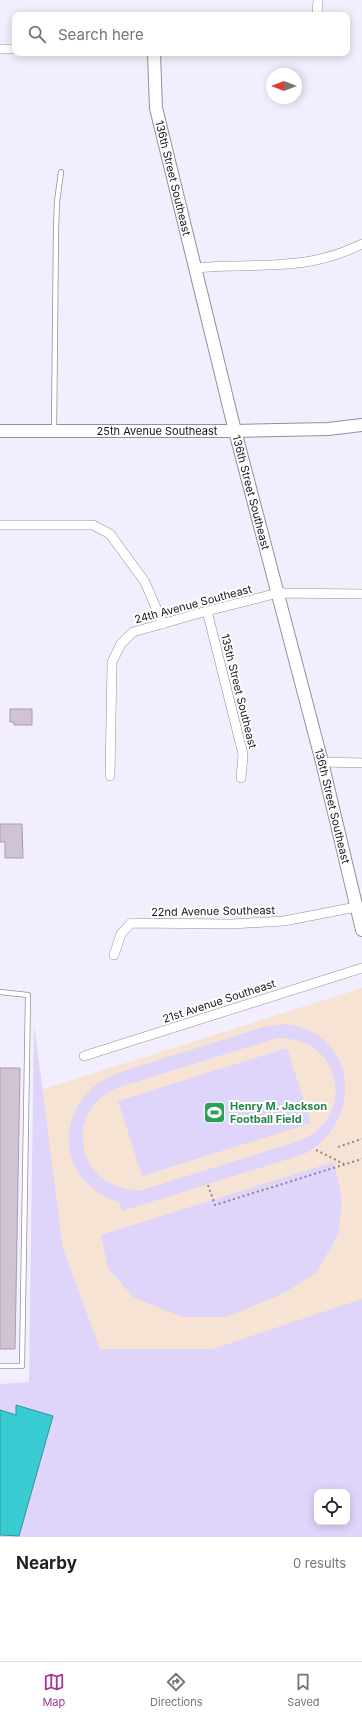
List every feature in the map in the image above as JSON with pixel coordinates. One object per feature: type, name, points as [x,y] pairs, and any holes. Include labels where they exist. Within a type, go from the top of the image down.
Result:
[{"type":"street","points":[[317,12],[318,0]]},
{"type":"street","points":[[0,49],[12,49]]},
{"type":"street","name":"136th Street Southeast","points":[[154,56],[156,108],[235,431],[322,762],[362,930]]},
{"type":"street","points":[[195,268],[300,264],[334,256],[362,244]]},
{"type":"street","name":"25th Avenue Southeast","points":[[0,431],[235,431],[328,429],[362,425]]},
{"type":"street","points":[[0,525],[93,525],[110,534],[145,582],[163,624]]},
{"type":"street","name":"24th Avenue Southeast","points":[[110,776],[112,662],[121,644],[133,632],[278,593],[362,594]]},
{"type":"street","name":"135th Street Southeast","points":[[207,611],[243,754],[241,778]]},
{"type":"street","points":[[322,762],[362,763]]},
{"type":"street","name":"22nd Avenue Southeast","points":[[114,956],[121,934],[131,923],[232,924],[284,922],[356,907]]},
{"type":"street","name":"21st Avenue Southeast","points":[[84,1056],[362,968]]},
{"type":"lane","points":[[54,431],[56,216],[61,172]]},
{"type":"lane","points":[[0,992],[28,995],[22,1366],[0,1366]]},
{"type":"path","points":[[338,1147],[362,1139]]},
{"type":"path","points":[[316,1150],[345,1164]]},
{"type":"path","points":[[208,1185],[214,1205],[362,1159]]},
{"type":"shaded area","points":[[362,988],[362,1358],[40,1363],[41,1090]]},
{"type":"shaded area","points":[[34,1024],[63,1249],[100,1349],[213,1349],[362,1299],[362,1537],[0,1537],[0,1535],[19,1535],[16,1405],[16,1415],[0,1410],[0,1384],[29,1382]]},
{"type":"shaded area","points":[[286,1024],[311,1031],[329,1044],[340,1062],[345,1082],[344,1103],[336,1123],[323,1140],[304,1154],[122,1211],[119,1202],[97,1192],[82,1177],[72,1160],[69,1140],[72,1121],[80,1102],[95,1086],[115,1074],[263,1027]],"holes":[[[277,1038],[299,1041],[316,1050],[328,1063],[334,1079],[335,1097],[330,1114],[318,1129],[299,1141],[142,1190],[120,1187],[103,1179],[91,1165],[84,1149],[83,1131],[88,1114],[100,1098],[119,1087]]]},
{"type":"shaded area","name":"Henry M. Jackson Football Field","points":[[287,1048],[311,1123],[142,1176],[118,1101]]},
{"type":"shaded area","points":[[334,1162],[342,1199],[338,1235],[316,1273],[284,1293],[227,1317],[183,1317],[134,1298],[108,1268],[101,1235]]},
{"type":"water","points":[[16,1405],[53,1416],[19,1536],[0,1535],[0,1410],[16,1415]]},
{"type":"building","points":[[10,709],[32,709],[32,725],[14,725],[14,722],[10,722]]},
{"type":"building","points":[[0,824],[22,824],[23,858],[5,858],[5,842],[0,842]]},
{"type":"building","points":[[0,1068],[20,1068],[15,1349],[0,1349]]},
{"type":"place","name":"Henry M. Jackson Football Field","points":[[215,1112]]}]
